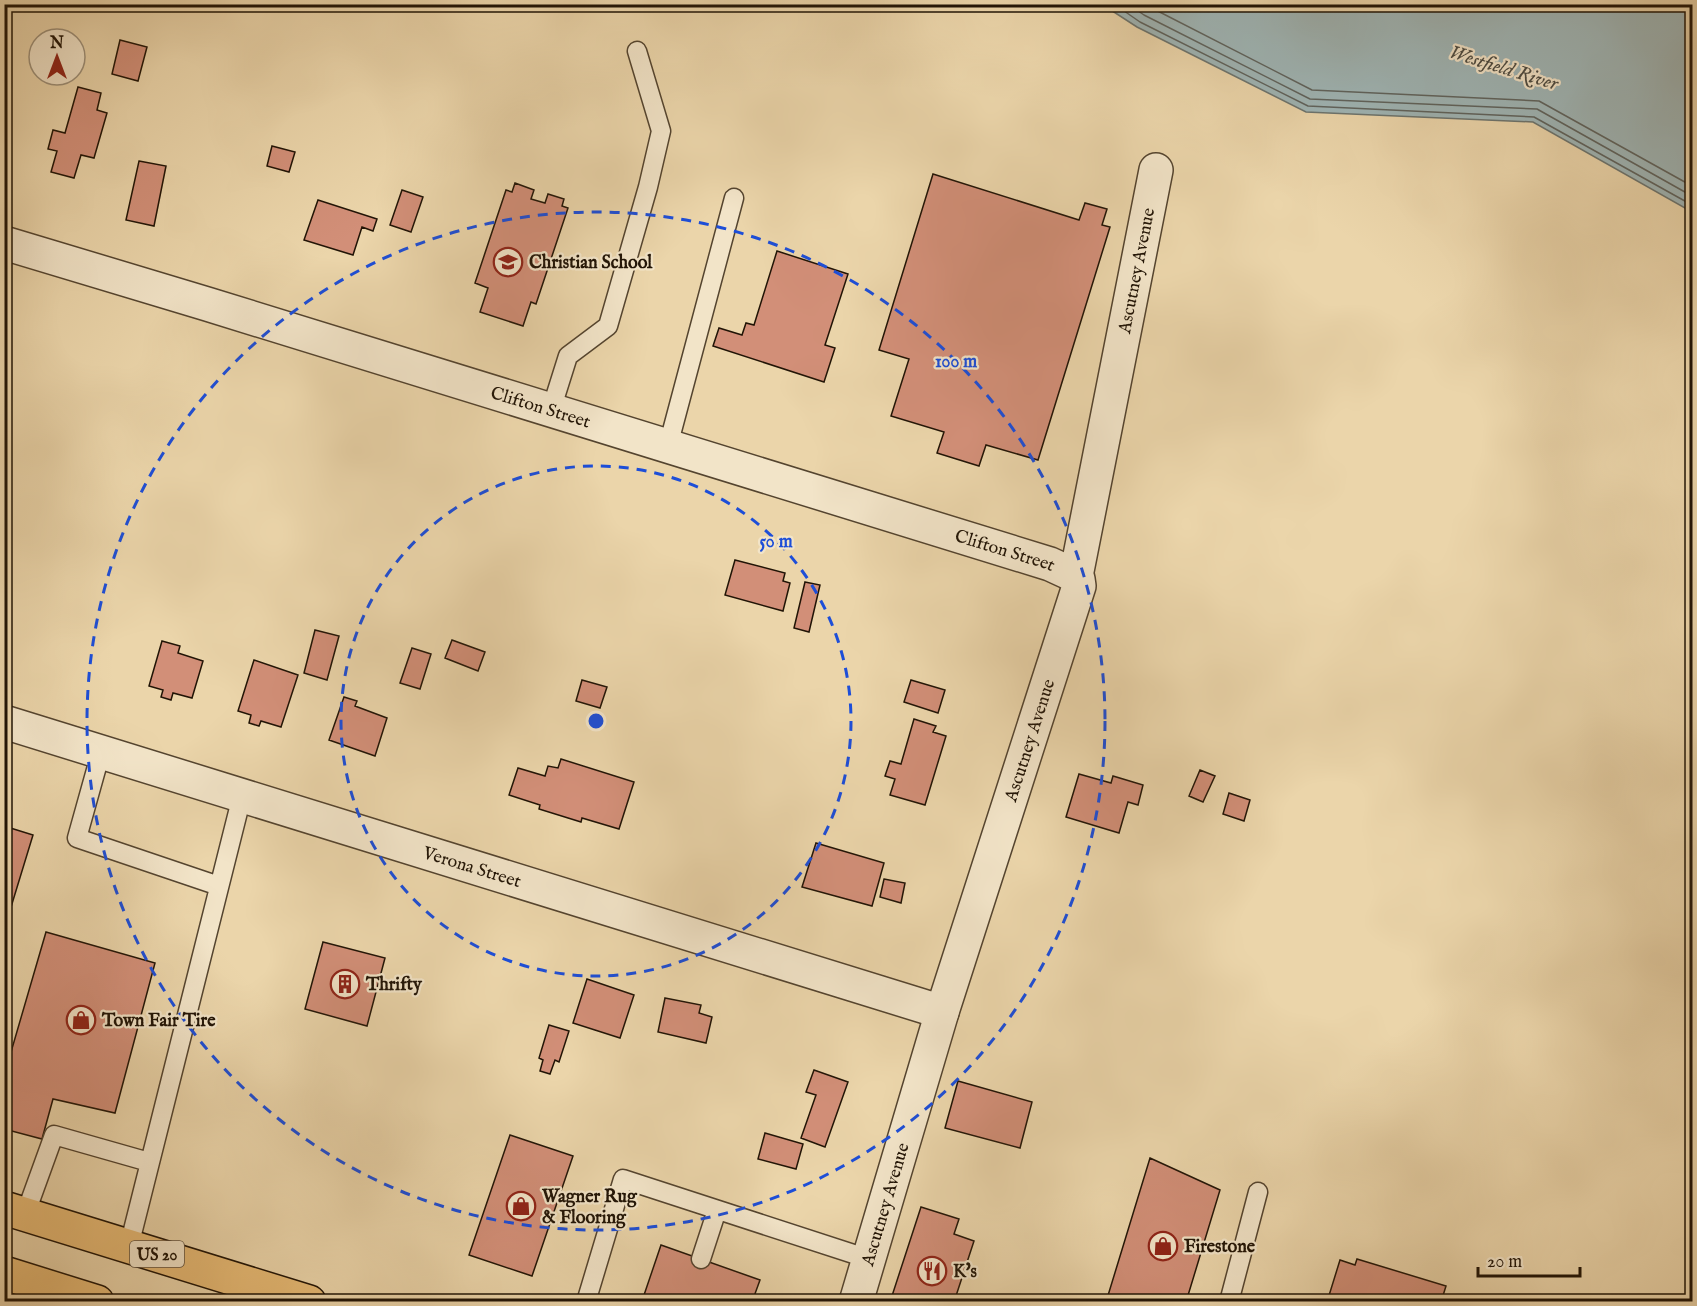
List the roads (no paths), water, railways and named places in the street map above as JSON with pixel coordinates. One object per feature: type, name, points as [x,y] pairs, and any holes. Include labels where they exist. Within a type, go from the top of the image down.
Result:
[{"type":"main road","name":"US 20","points":[[15,1212],[309,1302]]},
{"type":"main road","points":[[4,1273],[97,1302]]},
{"type":"street","name":"Ascutney Avenue","points":[[856,1302],[942,1012],[1079,586],[1076,576],[1156,170]]},
{"type":"street","name":"Clifton Street","points":[[4,243],[1050,564],[1076,576]]},
{"type":"street","name":"Verona Street","points":[[4,722],[942,1012]]},
{"type":"lane","points":[[551,410],[568,356],[608,326],[648,187],[661,131],[637,51]]},
{"type":"lane","points":[[668,446],[734,198]]},
{"type":"lane","points":[[101,752],[77,837],[219,886]]},
{"type":"lane","points":[[129,1246],[242,796]]},
{"type":"lane","points":[[15,1212],[54,1136],[149,1162]]},
{"type":"lane","points":[[585,1302],[623,1179],[869,1259]]},
{"type":"lane","points":[[1229,1302],[1258,1192]]},
{"type":"lane","points":[[701,1259],[717,1210]]},
{"type":"water","name":"Westfield River","points":[[1103,5],[1692,5],[1692,212],[1533,122],[1306,112],[1137,27]]},
{"type":"place","name":"Christian School","points":[[508,262]]},
{"type":"place","name":"Thrifty","points":[[345,984]]},
{"type":"place","name":"Town Fair Tire","points":[[81,1020]]},
{"type":"place","name":"Wagner Rug & Flooring","points":[[521,1206]]},
{"type":"place","name":"Firestone","points":[[1163,1246]]},
{"type":"place","name":"K's","points":[[932,1271]]}]
